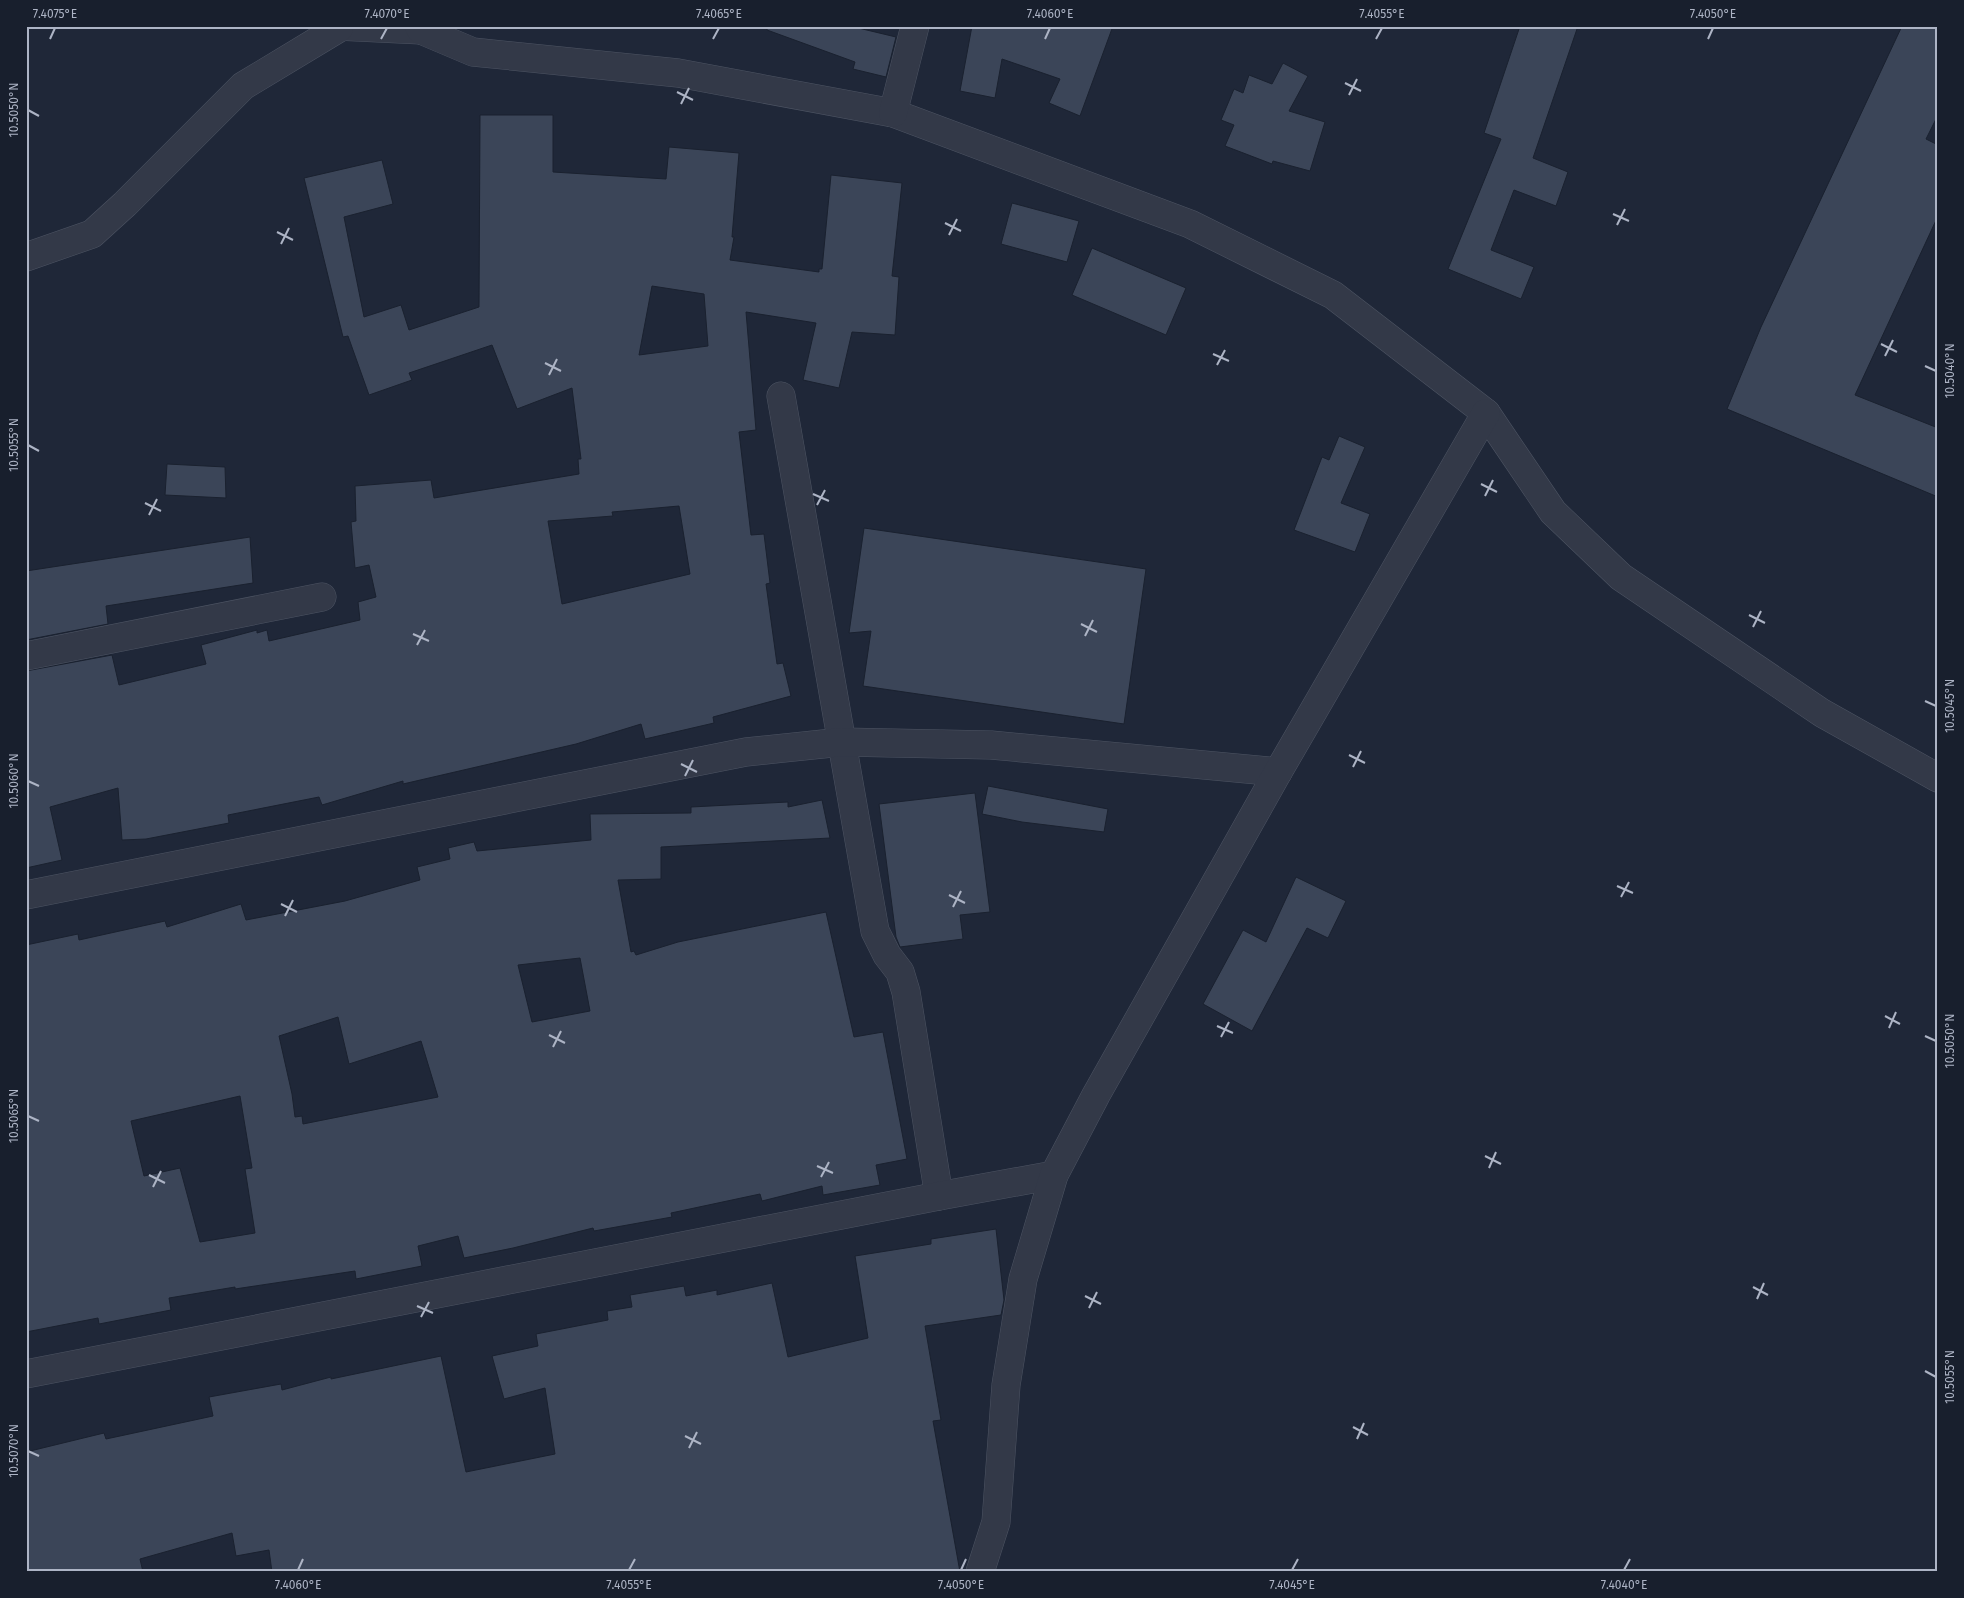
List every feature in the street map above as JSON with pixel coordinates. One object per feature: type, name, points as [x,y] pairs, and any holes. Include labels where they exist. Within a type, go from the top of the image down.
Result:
[{"type":"street","points":[[893,113],[915,26]]},
{"type":"street","points":[[26,258],[92,234],[125,204],[243,86],[337,27],[420,28],[473,52],[678,73],[893,113],[1190,224],[1333,295],[1486,413],[1552,512],[1621,577],[1822,713],[1938,778]]},
{"type":"street","points":[[781,396],[875,931],[887,955],[900,972],[906,992],[939,1196]]},
{"type":"street","points":[[980,1572],[996,1522],[1006,1385],[1023,1279],[1054,1175],[1096,1096],[1278,772],[1486,413]]},
{"type":"street","points":[[26,656],[322,597]]},
{"type":"street","points":[[26,895],[746,752],[842,742],[991,744],[1278,772]]},
{"type":"street","points":[[26,1374],[1054,1175]]},
{"type":"building","points":[[767,26],[850,26],[896,37],[886,77],[853,69],[855,62],[767,30]]},
{"type":"building","points":[[972,26],[1113,26],[1080,116],[1049,103],[1060,79],[1002,59],[995,98],[960,91]]},
{"type":"building","points":[[1520,26],[1578,26],[1533,158],[1568,172],[1556,206],[1514,190],[1491,250],[1534,267],[1521,299],[1448,269],[1501,139],[1484,133]]},
{"type":"building","points":[[1902,26],[1938,26],[1938,115],[1926,139],[1938,145],[1938,216],[1855,395],[1938,428],[1938,497],[1727,409],[1761,327]]},
{"type":"building","points":[[1283,63],[1308,76],[1289,111],[1325,122],[1310,171],[1273,161],[1272,164],[1225,146],[1234,125],[1221,120],[1234,89],[1243,93],[1249,75],[1272,84]]},
{"type":"building","points":[[480,115],[553,115],[553,172],[666,179],[669,147],[739,153],[732,237],[734,237],[730,260],[819,272],[819,269],[822,269],[831,175],[902,183],[892,276],[899,277],[895,335],[852,332],[839,388],[803,380],[816,323],[746,312],[756,430],[739,432],[751,535],[764,534],[770,583],[766,584],[777,664],[783,663],[791,696],[713,717],[714,723],[645,739],[641,724],[576,744],[403,784],[403,781],[322,805],[319,797],[228,815],[229,823],[146,839],[122,840],[118,788],[50,807],[62,860],[26,868],[26,671],[112,655],[119,685],[206,664],[201,645],[257,630],[257,633],[267,630],[269,641],[360,620],[358,602],[376,597],[369,565],[355,568],[351,522],[356,521],[355,486],[431,480],[434,498],[579,474],[578,459],[581,459],[572,388],[517,409],[492,345],[409,373],[412,380],[369,395],[348,336],[343,337],[304,178],[382,160],[393,204],[344,217],[364,317],[401,305],[409,330],[479,307]],"holes":[[[652,286],[704,294],[708,346],[639,355]],[[679,506],[690,574],[562,604],[548,521],[613,516],[612,512]]]},
{"type":"building","points":[[1012,203],[1079,221],[1067,262],[1001,244]]},
{"type":"building","points":[[1092,248],[1186,288],[1166,335],[1072,295]]},
{"type":"building","points":[[1339,436],[1365,447],[1341,503],[1370,514],[1355,552],[1294,530],[1322,457],[1329,460]]},
{"type":"building","points":[[167,464],[225,467],[226,498],[165,495]]},
{"type":"building","points":[[864,528],[1146,569],[1124,724],[863,686],[871,631],[849,633]]},
{"type":"building","points":[[250,537],[253,583],[106,606],[108,624],[26,640],[26,571]]},
{"type":"building","points":[[988,786],[1108,809],[1104,832],[1022,822],[982,814]]},
{"type":"building","points":[[975,793],[990,912],[960,915],[963,939],[900,947],[896,937],[879,804]]},
{"type":"building","points":[[822,800],[830,838],[661,847],[661,879],[618,880],[631,952],[634,951],[636,955],[678,942],[826,912],[854,1037],[883,1032],[907,1159],[876,1165],[880,1185],[823,1195],[822,1186],[762,1201],[760,1194],[671,1213],[672,1217],[594,1231],[593,1228],[464,1258],[458,1236],[418,1246],[422,1266],[356,1279],[355,1271],[169,1298],[171,1310],[99,1324],[98,1318],[26,1332],[26,945],[78,934],[79,940],[165,921],[167,927],[241,904],[246,920],[345,901],[420,880],[417,867],[450,859],[448,848],[474,842],[477,851],[591,840],[590,814],[691,813],[691,807],[788,802],[788,807]],"holes":[[[580,958],[590,1011],[532,1022],[518,965]],[[338,1017],[349,1064],[421,1041],[438,1097],[303,1124],[302,1116],[295,1117],[292,1094],[279,1036]],[[240,1096],[252,1168],[245,1169],[255,1233],[200,1242],[180,1168],[144,1176],[131,1121]]]},
{"type":"building","points":[[1296,877],[1346,901],[1328,938],[1307,928],[1252,1031],[1203,1004],[1243,930],[1266,942]]},
{"type":"building","points":[[996,1229],[1004,1300],[1001,1315],[925,1326],[941,1420],[933,1421],[960,1572],[272,1572],[269,1550],[236,1556],[232,1533],[140,1559],[143,1572],[26,1572],[26,1452],[104,1433],[106,1439],[213,1416],[209,1397],[281,1384],[282,1390],[331,1377],[331,1379],[441,1356],[466,1472],[555,1454],[545,1388],[504,1399],[492,1356],[538,1346],[536,1334],[608,1320],[607,1311],[632,1307],[630,1295],[684,1286],[686,1296],[717,1290],[717,1295],[772,1283],[788,1357],[868,1338],[855,1256],[931,1244],[931,1239]]}]
